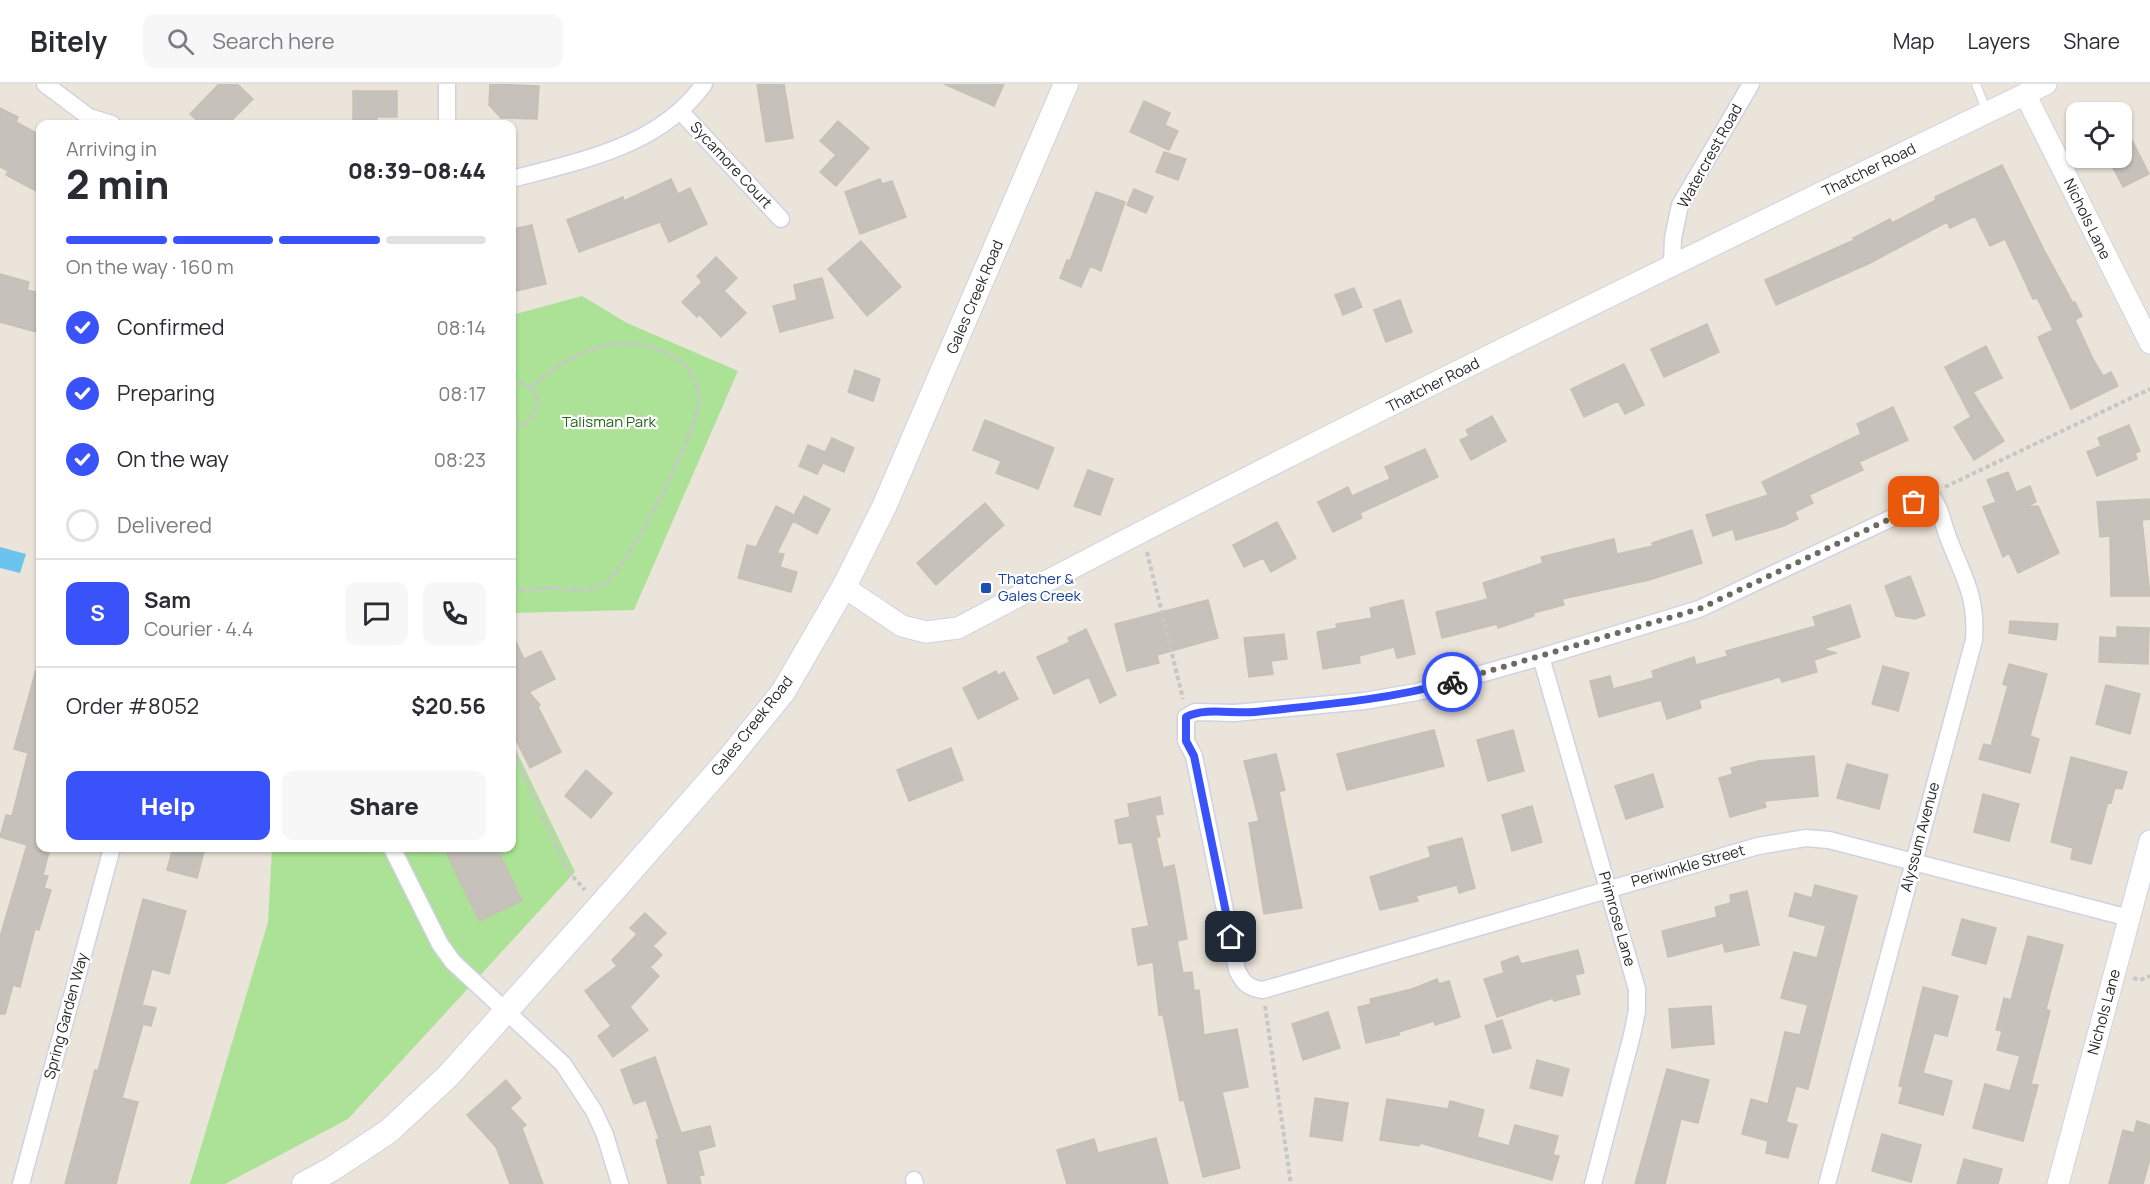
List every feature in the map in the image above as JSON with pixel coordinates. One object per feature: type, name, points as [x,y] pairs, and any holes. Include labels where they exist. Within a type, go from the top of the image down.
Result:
[{"type":"main road","name":"Gales Creek Road","points":[[304,1184],[332,1169],[389,1131],[448,1076],[728,760],[783,692],[844,587],[884,507],[1066,84]]},
{"type":"street","points":[[447,84],[447,120]]},
{"type":"street","points":[[516,178],[602,155],[657,129],[681,112],[704,84]]},
{"type":"street","name":"Watercrest Road","points":[[1672,265],[1673,238],[1680,205],[1750,84]]},
{"type":"street","name":"Thatcher Road","points":[[844,587],[902,626],[926,632],[958,628],[1140,532],[1672,265],[2046,84]]},
{"type":"street","points":[[51,86],[89,117],[99,120]]},
{"type":"street","name":"Nichols Lane","points":[[2025,94],[2147,333]]},
{"type":"street","name":"Sycamore Court","points":[[681,112],[781,219]]},
{"type":"street","points":[[1257,989],[1242,980],[1237,970],[1194,756],[1186,741],[1186,717],[1195,712],[1235,713],[1364,701],[1417,692],[1541,657],[1699,609],[1732,596],[1896,516],[1914,502],[1930,494]]},
{"type":"street","name":"Alyssum Avenue","points":[[1827,1184],[1974,640],[1974,604],[1966,575],[1947,536],[1941,508],[1930,494]]},
{"type":"street","name":"Primrose Lane","points":[[1541,657],[1637,989],[1637,1011],[1593,1184]]},
{"type":"street","name":"Periwinkle Street","points":[[1257,989],[1782,840],[1829,840],[2129,918]]},
{"type":"street","name":"Nichols Lane","points":[[2058,1184],[2150,841]]},
{"type":"street","name":"Spring Garden Way","points":[[21,1184],[111,852]]},
{"type":"street","points":[[394,852],[440,945],[453,962],[552,1052],[579,1086],[605,1135],[620,1184]]},
{"type":"lane","points":[[1976,84],[1987,113]]},
{"type":"path","points":[[516,591],[538,588],[591,589],[604,584],[616,573],[654,510],[690,436],[699,399],[696,382],[679,359],[645,344],[631,342],[601,347],[570,357],[532,387]]},
{"type":"path","points":[[516,381],[532,387],[537,394],[538,410],[530,421],[516,426]]},
{"type":"path","points":[[1930,494],[2150,389]]},
{"type":"path","points":[[1140,532],[1178,670],[1186,717]]},
{"type":"path","points":[[516,757],[568,871],[599,907]]},
{"type":"path","points":[[1257,989],[1291,1184]]},
{"type":"green space","name":"Talisman Park","points":[[582,296],[627,323],[738,371],[634,610],[516,613],[516,314]]},
{"type":"green space","points":[[516,750],[575,872],[348,1119],[225,1184],[190,1184],[268,922],[272,852],[516,852]]},
{"type":"water","points":[[0,547],[26,554],[20,573],[0,568]]},
{"type":"building","points":[[219,84],[237,84],[253,99],[232,120],[197,120],[190,114]]},
{"type":"building","points":[[490,84],[539,86],[537,119],[501,118],[489,105]]},
{"type":"building","points":[[757,84],[784,84],[793,138],[766,142]]},
{"type":"building","points":[[944,84],[1004,84],[994,106]]},
{"type":"building","points":[[353,91],[397,91],[397,117],[353,120]]},
{"type":"building","points":[[1144,101],[1170,113],[1165,125],[1178,131],[1169,150],[1130,132]]},
{"type":"building","points":[[0,108],[18,117],[16,122],[36,133],[36,191],[6,175],[8,171],[0,167]]},
{"type":"building","points":[[838,121],[869,148],[836,186],[820,172],[836,155],[820,141]]},
{"type":"building","points":[[2132,140],[2149,174],[2123,187],[2113,168],[2132,168]]},
{"type":"building","points":[[1164,152],[1186,159],[1178,180],[1156,172]]},
{"type":"building","points":[[2002,165],[2044,250],[2082,316],[2075,320],[2093,359],[2103,376],[2111,372],[2118,386],[2071,409],[2038,337],[2053,330],[2037,298],[2033,299],[2005,239],[1990,246],[1975,216],[1950,228],[1947,222],[1870,263],[1776,305],[1765,280],[1854,240],[1853,238],[1890,219],[1892,223],[1936,200],[1935,197]]},
{"type":"building","points":[[671,179],[678,194],[690,188],[707,224],[669,242],[660,222],[579,252],[567,220],[623,197],[624,201]]},
{"type":"building","points":[[880,179],[882,184],[892,181],[906,217],[860,234],[845,192]]},
{"type":"building","points":[[1134,189],[1153,197],[1146,213],[1127,205]]},
{"type":"building","points":[[1096,192],[1125,202],[1101,271],[1090,266],[1081,287],[1060,278],[1067,260],[1070,261]]},
{"type":"building","points":[[532,225],[546,284],[516,291],[516,228]]},
{"type":"building","points":[[861,241],[901,287],[867,316],[828,269]]},
{"type":"building","points":[[716,257],[737,278],[724,291],[746,313],[721,337],[699,314],[697,317],[682,302],[702,282],[697,276]]},
{"type":"building","points":[[0,274],[29,282],[27,290],[36,292],[36,332],[0,322]]},
{"type":"building","points":[[822,278],[833,318],[780,332],[773,306],[797,300],[794,285]]},
{"type":"building","points":[[1354,288],[1362,307],[1343,315],[1335,295]]},
{"type":"building","points":[[1400,300],[1412,332],[1386,342],[1374,310]]},
{"type":"building","points":[[1707,324],[1719,352],[1664,377],[1651,349]]},
{"type":"building","points":[[1986,346],[2002,378],[1973,392],[2004,441],[1974,460],[1954,427],[1971,417],[1945,367]]},
{"type":"building","points":[[1624,364],[1644,405],[1625,414],[1618,401],[1584,417],[1571,389]]},
{"type":"building","points":[[855,370],[880,379],[873,401],[848,392]]},
{"type":"building","points":[[1893,407],[1908,440],[1859,462],[1863,470],[1809,495],[1813,503],[1795,512],[1798,519],[1784,526],[1736,540],[1733,529],[1713,536],[1706,515],[1768,495],[1762,482],[1861,434],[1857,424]]},
{"type":"building","points":[[1492,416],[1506,441],[1471,460],[1460,440],[1469,436],[1466,430]]},
{"type":"building","points":[[985,420],[1054,448],[1038,489],[996,473],[1001,461],[973,450]]},
{"type":"building","points":[[2129,425],[2140,451],[2135,453],[2137,459],[2097,476],[2087,452],[2101,446],[2098,438]]},
{"type":"building","points":[[832,438],[854,448],[844,472],[823,463],[817,474],[799,466],[808,445],[825,452]]},
{"type":"building","points":[[1425,449],[1438,477],[1360,513],[1362,518],[1333,532],[1318,502],[1348,487],[1352,496],[1390,479],[1385,467]]},
{"type":"building","points":[[1088,470],[1113,479],[1100,515],[1074,506]]},
{"type":"building","points":[[2008,472],[2016,492],[2030,486],[2036,502],[2026,507],[2038,506],[2059,553],[2018,573],[2009,553],[2003,557],[1983,507],[1996,502],[1987,480]]},
{"type":"building","points":[[804,496],[830,509],[817,534],[793,521],[777,553],[784,554],[780,567],[797,572],[791,592],[738,578],[747,545],[756,547],[776,506],[794,515]]},
{"type":"building","points":[[2149,499],[2150,519],[2142,520],[2150,596],[2111,596],[2110,536],[2100,537],[2097,502]]},
{"type":"building","points":[[985,503],[1004,525],[936,585],[917,563]]},
{"type":"building","points":[[1277,522],[1296,558],[1271,572],[1263,558],[1244,567],[1233,545]]},
{"type":"building","points":[[1692,530],[1702,563],[1649,580],[1562,599],[1564,605],[1533,613],[1534,616],[1498,628],[1497,624],[1442,638],[1436,612],[1488,599],[1483,583],[1543,563],[1541,557],[1614,539],[1617,554],[1653,546],[1652,543]]},
{"type":"building","points":[[1910,576],[1925,615],[1915,619],[1896,616],[1885,586]]},
{"type":"building","points":[[1208,600],[1218,638],[1157,655],[1159,663],[1127,671],[1115,624]]},
{"type":"building","points":[[1403,600],[1415,654],[1397,658],[1394,647],[1359,656],[1360,663],[1323,669],[1317,632],[1337,628],[1336,624],[1372,618],[1370,608]]},
{"type":"building","points":[[1850,605],[1860,637],[1823,649],[1836,653],[1814,660],[1817,672],[1782,682],[1780,677],[1699,700],[1701,708],[1667,719],[1661,700],[1599,717],[1590,681],[1610,676],[1613,689],[1654,678],[1652,671],[1694,657],[1696,665],[1728,656],[1726,651],[1816,626],[1813,617]]},
{"type":"building","points":[[2010,621],[2058,624],[2056,640],[2009,633]]},
{"type":"building","points":[[2117,627],[2149,628],[2148,664],[2099,662],[2100,637],[2117,638]]},
{"type":"building","points":[[1086,629],[1116,695],[1100,703],[1089,677],[1054,694],[1037,657],[1070,642],[1068,638]]},
{"type":"building","points":[[1284,634],[1287,659],[1271,661],[1273,674],[1249,677],[1244,638]]},
{"type":"building","points":[[516,642],[524,659],[541,651],[555,679],[529,692],[540,705],[538,707],[561,752],[530,768],[516,740]]},
{"type":"building","points":[[2009,664],[2047,674],[2030,736],[2039,739],[2030,773],[1979,759],[1984,744],[1991,746],[2008,686],[2003,684]]},
{"type":"building","points":[[1883,666],[1909,673],[1898,711],[1872,704]]},
{"type":"building","points":[[36,670],[36,852],[49,852],[43,875],[48,876],[44,888],[51,890],[39,930],[35,929],[20,987],[13,985],[5,1014],[0,1014],[0,937],[27,845],[0,837],[6,815],[12,816],[28,753],[14,749]]},
{"type":"building","points":[[996,671],[998,675],[1004,672],[1018,699],[978,719],[963,688]]},
{"type":"building","points":[[2106,685],[2140,694],[2130,734],[2096,724]]},
{"type":"building","points":[[1434,730],[1444,766],[1347,790],[1337,754]]},
{"type":"building","points":[[1513,730],[1524,771],[1488,781],[1477,740]]},
{"type":"building","points":[[951,748],[963,780],[909,801],[897,770]]},
{"type":"building","points":[[1276,754],[1285,790],[1279,792],[1302,908],[1264,914],[1249,823],[1259,821],[1244,761]]},
{"type":"building","points":[[1814,756],[1818,796],[1764,801],[1766,807],[1730,817],[1719,778],[1733,774],[1731,768],[1758,761]]},
{"type":"building","points":[[2071,757],[2127,772],[2122,789],[2115,788],[2111,803],[2108,802],[2091,864],[2071,859],[2073,848],[2051,842]]},
{"type":"building","points":[[1847,764],[1888,775],[1879,809],[1837,798]]},
{"type":"building","points":[[586,770],[612,793],[591,818],[565,796]]},
{"type":"building","points":[[1653,774],[1663,807],[1626,819],[1615,786]]},
{"type":"building","points":[[1983,794],[2019,804],[2009,841],[1974,832]]},
{"type":"building","points":[[1160,797],[1163,814],[1155,815],[1160,837],[1156,837],[1163,868],[1174,865],[1187,939],[1177,941],[1183,973],[1192,972],[1194,991],[1199,990],[1204,1035],[1237,1029],[1248,1087],[1222,1092],[1240,1168],[1203,1177],[1184,1100],[1180,1101],[1163,1015],[1159,1015],[1153,962],[1138,965],[1132,929],[1149,926],[1132,842],[1119,844],[1115,820],[1130,817],[1128,804]]},
{"type":"building","points":[[1532,806],[1542,842],[1512,851],[1502,815]]},
{"type":"building","points":[[1462,838],[1475,888],[1459,893],[1457,885],[1416,896],[1418,901],[1380,910],[1370,877],[1431,857],[1428,847]]},
{"type":"building","points":[[172,852],[204,852],[197,878],[167,870]]},
{"type":"building","points":[[446,852],[499,852],[522,901],[479,921]]},
{"type":"building","points":[[1815,885],[1857,896],[1808,1089],[1796,1086],[1786,1122],[1797,1125],[1788,1158],[1766,1153],[1768,1141],[1742,1134],[1751,1099],[1768,1104],[1785,1032],[1800,1035],[1808,1005],[1781,998],[1794,952],[1817,958],[1826,926],[1789,916],[1795,893],[1812,898]]},
{"type":"building","points":[[1747,891],[1759,945],[1725,952],[1723,943],[1668,957],[1662,931],[1717,917],[1715,907],[1731,903],[1730,895]]},
{"type":"building","points":[[143,899],[186,911],[169,974],[152,969],[142,1005],[156,1008],[151,1026],[143,1024],[122,1098],[138,1102],[116,1184],[65,1184],[95,1070],[98,1071]]},
{"type":"building","points":[[645,913],[666,933],[653,946],[662,955],[650,967],[659,976],[630,1007],[648,1030],[613,1057],[598,1036],[611,1026],[585,991],[617,966],[612,960],[637,934],[630,928]]},
{"type":"building","points":[[1962,919],[1996,928],[1986,964],[1952,955]]},
{"type":"building","points":[[2028,936],[2063,945],[2046,1009],[2050,1011],[2031,1084],[2038,1085],[2023,1141],[1973,1128],[1985,1084],[2010,1091],[2020,1056],[1997,1050],[2002,1031],[1996,1030],[2004,998],[2011,1000]]},
{"type":"building","points":[[1578,950],[1584,973],[1575,975],[1580,994],[1554,1001],[1553,998],[1497,1017],[1484,979],[1504,973],[1501,962],[1518,956],[1521,964]]},
{"type":"building","points":[[1437,979],[1439,984],[1449,981],[1460,1017],[1435,1025],[1434,1021],[1399,1032],[1399,1035],[1366,1043],[1358,1007],[1371,1004],[1370,999],[1412,989]]},
{"type":"building","points":[[1923,987],[1958,996],[1947,1036],[1934,1033],[1923,1073],[1952,1081],[1943,1115],[1899,1103],[1903,1087],[1899,1086]]},
{"type":"building","points":[[1711,1006],[1714,1044],[1672,1048],[1669,1009]]},
{"type":"building","points":[[1328,1012],[1340,1048],[1303,1060],[1292,1024]]},
{"type":"building","points":[[1502,1020],[1511,1048],[1493,1053],[1485,1026]]},
{"type":"building","points":[[655,1057],[681,1133],[710,1126],[715,1146],[698,1151],[704,1175],[699,1176],[701,1184],[668,1184],[656,1140],[659,1139],[646,1100],[634,1104],[621,1070]]},
{"type":"building","points":[[1537,1060],[1569,1069],[1562,1096],[1530,1088]]},
{"type":"building","points":[[1667,1069],[1709,1080],[1698,1123],[1681,1119],[1665,1184],[1635,1184]]},
{"type":"building","points":[[506,1080],[521,1098],[510,1108],[526,1125],[522,1128],[543,1184],[510,1184],[496,1147],[467,1115]]},
{"type":"building","points":[[1315,1098],[1348,1103],[1342,1141],[1310,1136]]},
{"type":"building","points":[[1387,1099],[1448,1109],[1450,1101],[1484,1110],[1477,1137],[1509,1146],[1515,1125],[1558,1136],[1553,1155],[1559,1156],[1552,1180],[1420,1143],[1419,1146],[1380,1140]]},
{"type":"building","points":[[2137,1121],[2150,1125],[2150,1159],[2143,1184],[2109,1184],[2123,1130],[2134,1133]]},
{"type":"building","points":[[1882,1134],[1921,1145],[1911,1182],[1872,1171]]},
{"type":"building","points":[[1156,1138],[1168,1184],[1067,1184],[1057,1150],[1094,1139],[1098,1153]]},
{"type":"building","points":[[1964,1159],[2002,1169],[1998,1184],[1957,1184]]},
{"type":"way so far","points":[[1452,682],[1699,609],[1732,596],[1896,516],[1914,502]]},
{"type":"place","name":"Thatcher & Gales Creek","points":[[986,588]]},
{"type":"route","points":[[1231,937],[1194,756],[1186,741],[1186,717],[1195,712],[1235,713],[1364,701],[1417,692],[1452,682]]}]
